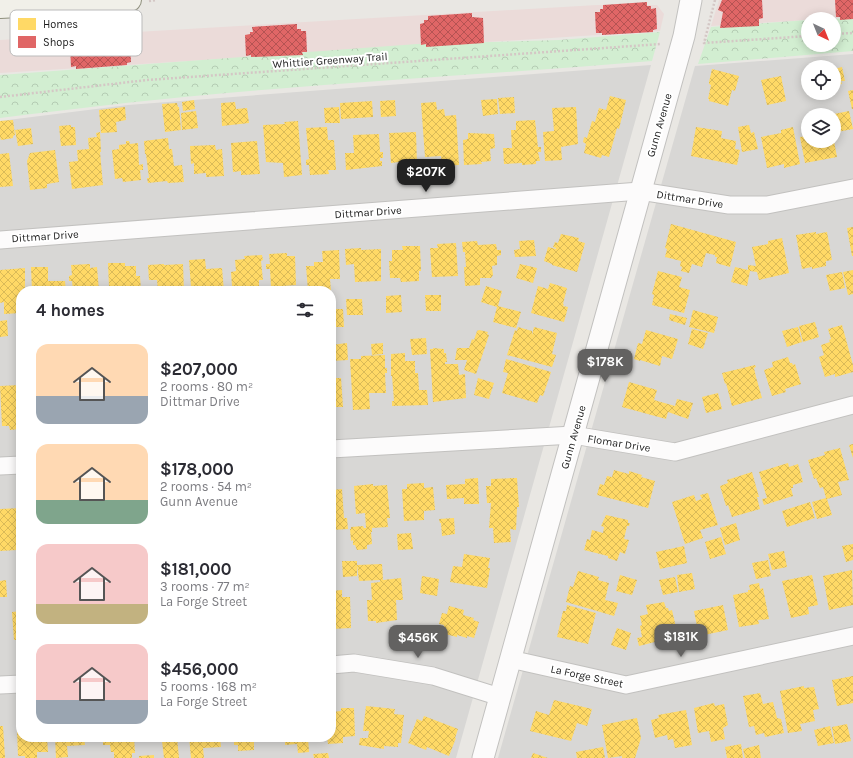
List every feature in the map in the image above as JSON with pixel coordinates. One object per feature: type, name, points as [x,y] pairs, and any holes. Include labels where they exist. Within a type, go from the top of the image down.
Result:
[{"type":"main road","points":[[0,7],[130,0]]},
{"type":"street","name":"Gunn Avenue","points":[[483,758],[684,36],[691,0]]},
{"type":"street","name":"Dittmar Drive","points":[[0,240],[640,191],[729,204],[767,205],[853,188]]},
{"type":"street","name":"Flomar Drive","points":[[336,448],[574,435],[675,452],[853,405]]},
{"type":"street","points":[[0,466],[16,465]]},
{"type":"street","name":"La Forge Street","points":[[510,659],[626,685],[853,636]]},
{"type":"street","points":[[336,665],[354,663],[433,676],[500,697]]},
{"type":"street","points":[[0,685],[16,684]]},
{"type":"path","points":[[715,0],[704,42],[801,36]]},
{"type":"path","points":[[841,34],[853,33]]},
{"type":"path","name":"Whittier Greenway Trail","points":[[0,97],[147,80],[661,44]]},
{"type":"shaded area","points":[[719,0],[853,0],[853,17],[841,18],[841,12],[801,12],[801,20],[711,26]]},
{"type":"shaded area","points":[[597,5],[657,5],[664,14],[660,31],[0,73],[0,40],[10,39],[10,56],[142,56],[142,32]]},
{"type":"shaded area","points":[[853,54],[853,758],[498,758],[695,66]]},
{"type":"shaded area","points":[[651,65],[456,758],[0,758],[0,121],[128,105]]},
{"type":"green space","points":[[853,18],[853,51],[698,64],[711,27],[801,21],[801,52],[841,52],[841,19]]},
{"type":"green space","points":[[660,32],[652,61],[229,93],[131,102],[0,118],[0,75],[417,44],[559,40]]},
{"type":"building: Homes","points":[[842,67],[845,81],[841,81]]},
{"type":"building: Homes","points":[[712,69],[739,76],[735,91],[732,90],[728,106],[709,101],[708,99],[711,85],[709,82]]},
{"type":"building: Homes","points":[[781,76],[786,101],[767,105],[761,80]]},
{"type":"building: Homes","points":[[853,90],[853,109],[852,109],[848,91]]},
{"type":"building: Homes","points":[[610,96],[626,100],[619,129],[617,128],[609,157],[602,155],[601,158],[584,153],[586,144],[583,142],[584,137],[587,138],[592,121],[595,122],[599,108],[606,110]]},
{"type":"building: Homes","points":[[514,97],[515,113],[500,114],[498,98]]},
{"type":"building: Homes","points":[[497,99],[498,114],[483,116],[481,100]]},
{"type":"building: Homes","points":[[194,100],[195,109],[183,111],[182,102]]},
{"type":"building: Homes","points":[[395,100],[396,116],[381,117],[380,101]]},
{"type":"building: Homes","points":[[372,101],[373,117],[341,119],[340,103]]},
{"type":"building: Homes","points":[[235,102],[236,109],[247,108],[249,123],[222,126],[221,103]]},
{"type":"building: Homes","points":[[436,102],[437,110],[444,109],[445,116],[456,115],[459,165],[442,166],[441,156],[425,157],[421,103]]},
{"type":"building: Homes","points":[[177,103],[179,107],[181,130],[165,132],[162,104]]},
{"type":"building: Homes","points":[[125,107],[126,120],[116,122],[117,132],[101,133],[99,110]]},
{"type":"building: Homes","points":[[339,107],[340,123],[325,123],[324,108]]},
{"type":"building: Homes","points":[[576,107],[578,144],[561,147],[562,160],[545,161],[543,132],[554,131],[552,108]]},
{"type":"building: Homes","points":[[196,111],[198,128],[182,130],[181,113]]},
{"type":"building: Homes","points":[[849,111],[853,129],[841,131],[841,113]]},
{"type":"building: Homes","points":[[13,120],[15,135],[13,138],[1,140],[0,121]]},
{"type":"building: Homes","points":[[535,120],[538,147],[541,147],[541,152],[538,152],[540,161],[536,161],[536,164],[504,164],[503,148],[512,148],[511,130],[516,130],[516,121]]},
{"type":"building: Homes","points":[[298,121],[302,175],[284,177],[283,163],[266,162],[263,125],[285,124],[284,122]]},
{"type":"building: Homes","points":[[71,125],[71,127],[75,127],[76,145],[61,146],[59,126]]},
{"type":"building: Homes","points":[[749,125],[751,133],[754,132],[758,149],[742,152],[738,127]]},
{"type":"building: Homes","points":[[327,127],[328,140],[334,140],[336,170],[328,170],[329,174],[310,175],[309,165],[306,165],[306,160],[309,159],[306,128]]},
{"type":"building: Homes","points":[[696,127],[722,131],[721,138],[736,141],[735,149],[740,150],[737,165],[691,156]]},
{"type":"building: Homes","points":[[793,127],[800,164],[784,168],[784,164],[767,168],[761,137],[781,133],[781,130]]},
{"type":"building: Homes","points":[[31,128],[33,144],[18,146],[15,130]]},
{"type":"building: Homes","points":[[100,132],[103,185],[72,189],[69,162],[78,161],[77,150],[89,149],[88,138],[97,137],[96,133]]},
{"type":"building: Homes","points":[[416,132],[417,165],[399,166],[399,162],[391,163],[389,133]]},
{"type":"building: Homes","points":[[468,133],[494,134],[495,148],[490,149],[491,161],[481,162],[482,164],[464,165],[463,140],[468,139]]},
{"type":"building: Homes","points":[[379,134],[380,152],[383,152],[383,158],[380,158],[380,161],[382,161],[382,166],[346,170],[345,153],[354,153],[353,135]]},
{"type":"building: Homes","points":[[168,138],[169,149],[172,149],[174,166],[182,165],[184,182],[168,183],[167,181],[148,183],[147,178],[149,178],[144,141]]},
{"type":"building: Homes","points":[[126,141],[129,141],[130,144],[138,143],[139,165],[143,164],[143,170],[140,170],[141,180],[123,182],[122,178],[115,179],[112,150],[119,149],[119,145],[126,144]]},
{"type":"building: Homes","points":[[257,141],[260,174],[241,175],[241,171],[233,172],[231,143]]},
{"type":"building: Homes","points":[[215,145],[216,150],[222,149],[224,176],[206,177],[206,173],[194,174],[194,163],[191,164],[190,146]]},
{"type":"building: Homes","points":[[802,148],[835,148],[837,157],[805,163]]},
{"type":"building: Homes","points":[[55,150],[59,182],[47,184],[47,188],[30,190],[27,161],[30,153]]},
{"type":"building: Homes","points":[[9,153],[13,186],[0,187],[0,154]]},
{"type":"building: Homes","points":[[671,224],[736,242],[730,267],[716,263],[717,257],[715,257],[715,255],[706,253],[702,267],[692,264],[689,273],[681,271],[681,261],[665,257],[667,249],[665,248]]},
{"type":"building: Homes","points":[[853,227],[853,256],[852,256],[847,228]]},
{"type":"building: Homes","points":[[816,232],[816,234],[827,232],[832,260],[826,261],[826,266],[812,269],[812,267],[802,269],[796,235]]},
{"type":"building: Homes","points":[[561,234],[579,238],[578,241],[585,243],[577,272],[552,265],[544,261],[548,247],[556,249],[553,247],[555,242],[558,243]]},
{"type":"building: Homes","points":[[782,238],[789,273],[759,280],[757,272],[750,271],[747,286],[731,282],[735,267],[748,270],[748,265],[756,266],[752,247],[768,244],[768,241]]},
{"type":"building: Homes","points":[[534,240],[536,256],[515,257],[514,250],[520,249],[519,241]]},
{"type":"building: Homes","points":[[477,241],[478,245],[496,244],[497,250],[501,250],[501,255],[497,256],[497,265],[492,266],[493,275],[491,278],[480,278],[480,285],[465,286],[465,252],[463,252],[462,242]]},
{"type":"building: Homes","points":[[456,243],[458,276],[432,277],[430,248],[438,248],[437,244]]},
{"type":"building: Homes","points":[[402,246],[420,246],[421,271],[419,271],[419,281],[401,282],[400,278],[390,278],[389,261],[392,261],[392,250],[403,250]]},
{"type":"building: Homes","points":[[361,248],[361,250],[381,249],[381,281],[355,282],[354,264],[346,265],[345,249]]},
{"type":"building: Homes","points":[[339,250],[340,279],[330,279],[331,286],[308,286],[306,266],[314,266],[314,262],[323,262],[322,251]]},
{"type":"building: Homes","points":[[287,253],[287,256],[295,256],[296,285],[271,286],[270,269],[266,269],[266,264],[270,264],[269,254]]},
{"type":"building: Homes","points":[[262,255],[263,260],[261,261],[263,280],[259,280],[259,286],[232,286],[231,272],[236,271],[235,260],[245,259],[244,256]]},
{"type":"building: Homes","points":[[205,259],[206,269],[222,268],[224,286],[191,286],[189,260]]},
{"type":"building: Homes","points":[[108,263],[125,263],[125,266],[136,266],[136,276],[140,276],[141,286],[109,286]]},
{"type":"building: Homes","points":[[90,264],[90,268],[97,267],[99,286],[72,286],[72,281],[69,281],[69,276],[72,275],[71,265]]},
{"type":"building: Homes","points":[[183,264],[184,286],[158,286],[157,280],[149,280],[148,265]]},
{"type":"building: Homes","points":[[520,264],[537,268],[533,283],[516,278]]},
{"type":"building: Homes","points":[[31,267],[48,267],[48,281],[65,281],[66,286],[32,286]]},
{"type":"building: Homes","points":[[25,268],[25,286],[16,286],[16,313],[4,314],[4,302],[0,303],[0,270]]},
{"type":"building: Homes","points":[[853,270],[853,294],[848,295],[843,272]]},
{"type":"building: Homes","points":[[658,271],[682,277],[679,287],[690,290],[684,313],[652,305],[654,295],[652,294]]},
{"type":"building: Homes","points":[[842,272],[845,288],[830,291],[826,275]]},
{"type":"building: Homes","points":[[550,283],[567,288],[563,306],[568,307],[564,322],[531,313],[538,286],[548,289]]},
{"type":"building: Homes","points":[[486,286],[502,291],[498,306],[521,312],[516,328],[493,322],[497,307],[481,302]]},
{"type":"building: Homes","points":[[401,295],[402,312],[386,313],[386,296]]},
{"type":"building: Homes","points":[[425,295],[441,295],[441,311],[426,311]]},
{"type":"building: Homes","points":[[346,299],[362,299],[363,315],[347,315]]},
{"type":"building: Homes","points":[[336,309],[343,309],[344,327],[336,327]]},
{"type":"building: Homes","points":[[693,310],[718,317],[714,333],[689,327]]},
{"type":"building: Homes","points":[[670,314],[687,318],[685,325],[669,320]]},
{"type":"building: Homes","points":[[7,320],[8,336],[0,337],[0,321]]},
{"type":"building: Homes","points":[[815,322],[819,337],[803,342],[799,326]]},
{"type":"building: Homes","points":[[842,325],[853,365],[853,372],[835,377],[835,374],[825,377],[819,357],[824,355],[821,345],[830,342],[829,340],[831,339],[828,329]]},
{"type":"building: Homes","points":[[518,327],[532,331],[532,335],[534,327],[557,333],[552,354],[556,355],[552,367],[507,355],[515,330],[517,331]]},
{"type":"building: Homes","points":[[798,327],[802,342],[787,347],[782,331]]},
{"type":"building: Homes","points":[[692,329],[708,333],[703,349],[688,344]]},
{"type":"building: Homes","points":[[646,330],[678,339],[672,359],[662,356],[660,366],[634,359],[638,343],[642,344]]},
{"type":"building: Homes","points":[[477,331],[488,332],[487,334],[489,335],[476,374],[464,370],[467,360],[455,360],[457,348],[469,348],[472,339],[474,340]]},
{"type":"building: Homes","points":[[426,338],[427,354],[412,355],[410,339]]},
{"type":"building: Homes","points":[[347,343],[348,360],[336,361],[336,344]]},
{"type":"building: Homes","points":[[383,343],[383,354],[372,355],[371,344]]},
{"type":"building: Homes","points":[[430,349],[444,349],[447,362],[445,362],[445,364],[458,364],[459,375],[465,374],[466,398],[433,402]]},
{"type":"building: Homes","points":[[405,353],[405,361],[415,361],[415,373],[418,373],[419,390],[427,390],[428,405],[392,406],[392,401],[394,401],[391,376],[391,354]]},
{"type":"building: Homes","points":[[385,355],[385,368],[387,368],[387,373],[385,373],[386,393],[369,393],[370,409],[353,410],[350,359],[361,359],[361,356]]},
{"type":"building: Homes","points":[[788,357],[790,363],[793,365],[795,364],[801,384],[785,389],[786,392],[772,396],[764,370],[773,367],[772,362]]},
{"type":"building: Homes","points":[[506,359],[551,372],[543,396],[540,395],[537,403],[502,393],[508,373],[503,372]]},
{"type":"building: Homes","points":[[755,365],[756,367],[754,368],[762,398],[732,406],[722,373]]},
{"type":"building: Homes","points":[[336,378],[341,378],[343,407],[336,407]]},
{"type":"building: Homes","points":[[478,378],[494,383],[489,399],[474,395]]},
{"type":"building: Homes","points":[[629,382],[657,390],[654,400],[675,406],[677,399],[693,403],[688,419],[668,412],[666,419],[622,407]]},
{"type":"building: Homes","points":[[16,385],[16,429],[10,430],[9,426],[2,426],[0,386]]},
{"type":"building: Homes","points":[[718,393],[722,409],[706,413],[702,397]]},
{"type":"building: Homes","points":[[853,444],[853,458],[849,445]]},
{"type":"building: Homes","points":[[840,448],[849,480],[838,482],[842,495],[827,499],[832,515],[817,519],[812,502],[826,498],[823,487],[820,488],[816,478],[814,479],[808,460],[825,455],[824,452]]},
{"type":"building: Homes","points":[[788,463],[789,467],[798,464],[803,482],[793,485],[793,488],[791,488],[793,496],[764,505],[762,499],[767,498],[759,472]]},
{"type":"building: Homes","points":[[614,470],[629,474],[629,471],[642,475],[641,477],[655,481],[648,508],[597,495],[600,484],[604,485],[607,476],[612,477]]},
{"type":"building: Homes","points":[[752,472],[759,497],[757,497],[760,509],[732,517],[728,505],[726,506],[720,486],[728,483],[727,480]]},
{"type":"building: Homes","points":[[478,478],[479,504],[464,504],[464,498],[447,499],[446,485],[465,484],[465,479]]},
{"type":"building: Homes","points":[[517,478],[519,507],[517,507],[516,530],[510,529],[511,542],[494,543],[493,528],[489,528],[491,503],[487,503],[486,486],[491,486],[491,479]]},
{"type":"building: Homes","points":[[424,483],[424,488],[433,487],[435,510],[424,511],[424,520],[404,521],[402,489],[407,489],[407,484]]},
{"type":"building: Homes","points":[[373,484],[373,486],[387,485],[390,518],[387,518],[388,527],[372,528],[372,544],[367,545],[367,549],[357,550],[355,545],[353,545],[353,540],[351,541],[350,529],[351,527],[363,526],[366,528],[365,513],[356,514],[354,486]]},
{"type":"building: Homes","points":[[342,489],[344,518],[347,518],[348,529],[336,530],[336,490]]},
{"type":"building: Homes","points":[[708,493],[718,525],[700,530],[703,538],[685,544],[672,502],[694,495],[696,501],[702,499],[700,495]]},
{"type":"building: Homes","points":[[810,502],[815,518],[787,527],[782,511]]},
{"type":"building: Homes","points":[[16,508],[16,550],[0,551],[0,509]]},
{"type":"building: Homes","points":[[606,515],[628,520],[628,523],[630,523],[629,526],[627,526],[624,539],[629,540],[625,554],[620,552],[617,561],[608,558],[608,556],[584,550],[587,539],[590,540],[592,530],[603,533],[604,527],[601,526]]},
{"type":"building: Homes","points":[[454,518],[455,534],[442,536],[441,523],[439,519]]},
{"type":"building: Homes","points":[[736,523],[740,540],[725,545],[720,528]]},
{"type":"building: Homes","points":[[411,533],[413,549],[398,550],[397,534]]},
{"type":"building: Homes","points":[[721,537],[726,554],[710,559],[705,542]]},
{"type":"building: Homes","points":[[853,544],[853,560],[846,562],[842,546]]},
{"type":"building: Homes","points":[[684,546],[687,563],[660,569],[656,552]]},
{"type":"building: Homes","points":[[784,551],[787,567],[772,570],[768,554]]},
{"type":"building: Homes","points":[[464,554],[490,558],[487,588],[450,582],[453,566],[462,567]]},
{"type":"building: Homes","points":[[768,560],[771,576],[756,579],[752,563]]},
{"type":"building: Homes","points":[[342,561],[357,561],[357,576],[343,577]]},
{"type":"building: Homes","points":[[382,564],[383,580],[401,578],[403,600],[396,600],[397,620],[376,623],[376,621],[368,621],[367,600],[372,600],[371,583],[380,582],[380,580],[359,581],[357,565]]},
{"type":"building: Homes","points":[[852,570],[853,605],[829,610],[823,576]]},
{"type":"building: Homes","points":[[578,571],[599,577],[598,580],[609,583],[605,600],[618,603],[614,616],[566,602],[570,586],[573,587]]},
{"type":"building: Homes","points":[[692,573],[695,589],[679,592],[677,575]]},
{"type":"building: Homes","points":[[620,575],[637,580],[632,595],[616,591]]},
{"type":"building: Homes","points":[[812,575],[818,605],[808,607],[809,614],[791,618],[782,581]]},
{"type":"building: Homes","points":[[422,576],[439,579],[437,596],[420,593]]},
{"type":"building: Homes","points":[[675,577],[678,592],[663,595],[659,580]]},
{"type":"building: Homes","points":[[6,580],[7,597],[0,597],[0,581]]},
{"type":"building: Homes","points":[[759,583],[760,589],[763,588],[769,619],[758,620],[759,624],[739,627],[733,595],[748,592],[748,590],[750,590],[749,585]]},
{"type":"building: Homes","points":[[342,590],[342,597],[350,597],[351,628],[336,629],[336,591]]},
{"type":"building: Homes","points":[[664,602],[669,611],[672,610],[678,636],[639,646],[637,638],[642,637],[640,616],[648,614],[646,605]]},
{"type":"building: Homes","points":[[567,605],[596,613],[588,644],[557,637],[563,611],[566,611]]},
{"type":"building: Homes","points":[[723,605],[728,630],[699,636],[694,611]]},
{"type":"building: Homes","points":[[449,606],[464,610],[463,615],[474,618],[473,620],[479,622],[474,638],[467,636],[467,638],[457,635],[457,637],[441,633],[444,625],[439,624],[442,613],[447,614]]},
{"type":"building: Homes","points":[[12,612],[16,612],[16,640],[14,640]]},
{"type":"building: Homes","points":[[617,628],[631,633],[626,650],[611,645]]},
{"type":"building: Homes","points":[[853,676],[853,703],[837,706],[832,680]]},
{"type":"building: Homes","points":[[804,686],[804,688],[814,687],[819,709],[813,710],[815,721],[800,724],[802,731],[788,733],[780,691]]},
{"type":"building: Homes","points":[[760,693],[763,704],[773,702],[777,718],[781,719],[784,733],[765,737],[764,733],[756,735],[754,726],[749,727],[743,696]]},
{"type":"building: Homes","points":[[554,700],[592,709],[587,726],[577,723],[571,741],[530,731],[536,711],[549,715]]},
{"type":"building: Homes","points":[[714,703],[715,706],[724,704],[728,725],[723,728],[725,739],[711,742],[709,731],[698,733],[694,708]]},
{"type":"building: Homes","points":[[366,706],[395,709],[394,714],[404,715],[401,743],[398,743],[398,747],[384,746],[384,749],[359,745],[360,738],[368,738],[369,731],[363,731]]},
{"type":"building: Homes","points":[[341,708],[354,708],[355,736],[343,737],[343,743],[328,744],[328,742],[336,742],[336,712],[341,711]]},
{"type":"building: Homes","points":[[686,710],[692,745],[675,748],[673,739],[668,740],[667,735],[655,738],[651,720],[659,718],[658,715]]},
{"type":"building: Homes","points":[[424,716],[458,729],[449,756],[427,747],[426,750],[408,743],[417,719],[422,721]]},
{"type":"building: Homes","points":[[637,718],[641,738],[635,758],[622,758],[622,756],[608,758],[602,725]]},
{"type":"building: Homes","points":[[847,724],[851,741],[835,744],[832,727]]},
{"type":"building: Homes","points":[[0,726],[3,726],[5,758],[0,758]]},
{"type":"building: Homes","points":[[830,726],[834,743],[818,746],[814,730]]},
{"type":"building: Homes","points":[[17,742],[47,742],[48,752],[37,752],[37,758],[25,758],[25,756],[18,756]]},
{"type":"building: Homes","points":[[55,742],[85,742],[85,745],[67,746],[68,757],[56,758]]},
{"type":"building: Homes","points":[[103,742],[134,742],[135,753],[132,753],[132,758],[114,758],[114,752],[111,752],[110,745],[103,745]]},
{"type":"building: Homes","points":[[162,742],[177,742],[179,758],[164,758]]},
{"type":"building: Homes","points":[[189,742],[220,742],[221,747],[203,748],[204,758],[191,758]]},
{"type":"building: Homes","points":[[234,742],[254,742],[254,750],[238,751],[238,745],[234,745]]},
{"type":"building: Homes","points":[[285,742],[308,742],[309,752],[298,753],[297,744],[285,745]]},
{"type":"building: Homes","points":[[741,744],[743,758],[727,758],[725,747]]},
{"type":"building: Homes","points":[[759,745],[761,758],[745,758],[743,749]]},
{"type":"building: Homes","points":[[603,747],[605,758],[577,758],[576,752]]},
{"type":"building: Homes","points":[[328,753],[329,758],[314,758],[313,754]]},
{"type":"building: Homes","points":[[533,753],[548,758],[531,758]]},
{"type":"building: Homes","points":[[154,755],[154,758],[139,758],[139,756]]},
{"type":"building: Shops","points":[[722,0],[762,0],[763,18],[759,19],[759,26],[720,28],[723,12],[718,10]]},
{"type":"building: Shops","points":[[835,0],[853,0],[853,19],[841,20],[841,12],[836,12]]},
{"type":"building: Shops","points":[[647,2],[647,6],[651,6],[651,9],[656,8],[657,29],[653,30],[653,32],[602,35],[602,33],[596,33],[595,12],[600,12],[600,9],[603,9],[603,5]]},
{"type":"building: Shops","points":[[472,13],[472,17],[483,18],[484,43],[426,47],[426,44],[421,45],[420,24],[424,23],[424,20],[428,20],[428,16]]},
{"type":"building: Shops","points":[[297,24],[297,29],[306,31],[307,52],[302,52],[303,55],[246,56],[245,35],[253,32],[252,27]]},
{"type":"building: Shops","points":[[70,56],[131,56],[131,62],[127,63],[127,65],[76,69],[76,66],[71,67]]}]
